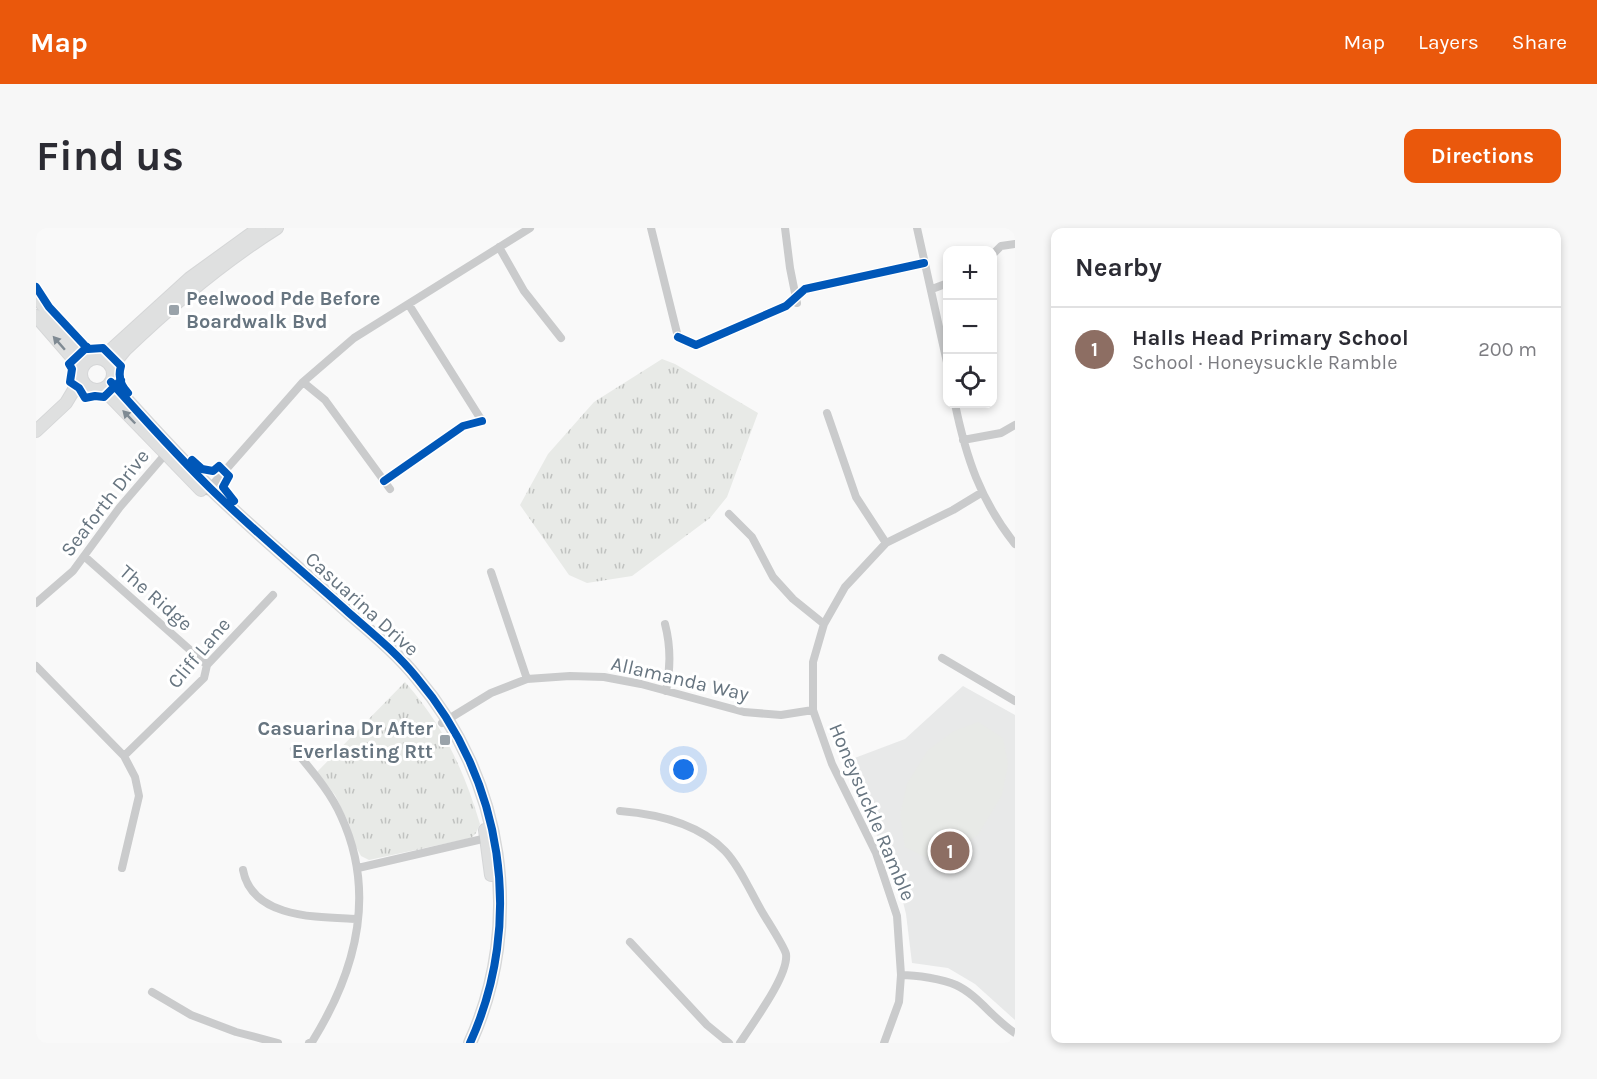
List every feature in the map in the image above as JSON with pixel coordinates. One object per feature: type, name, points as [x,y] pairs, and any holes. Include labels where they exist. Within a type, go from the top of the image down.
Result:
[{"type":"street","points":[[66,403],[87,361],[97,358],[190,278],[259,228]]},
{"type":"street","points":[[36,431],[66,403],[106,382],[116,361],[125,350],[194,286],[277,228]]},
{"type":"street","points":[[208,491],[303,382],[354,338],[530,228]]},
{"type":"street","points":[[651,228],[678,337]]},
{"type":"street","points":[[785,228],[797,303]]},
{"type":"street","points":[[917,228],[945,354]]},
{"type":"street","points":[[997,250],[1001,246],[1015,244]]},
{"type":"street","points":[[500,247],[524,291],[561,338]]},
{"type":"street","points":[[932,289],[943,285]]},
{"type":"street","points":[[36,295],[70,339],[97,358],[109,362],[106,382]]},
{"type":"street","points":[[410,305],[482,421]]},
{"type":"street","points":[[36,316],[81,373],[87,386],[106,382]]},
{"type":"street","name":"Casuarina Drive","points":[[106,382],[168,451],[208,491],[388,657],[446,722],[498,852],[500,896],[494,970],[484,1008],[470,1043]]},
{"type":"street","points":[[303,382],[325,400],[390,489]]},
{"type":"street","points":[[956,408],[963,440],[981,493],[1015,544]]},
{"type":"street","points":[[827,413],[856,497],[885,543]]},
{"type":"street","points":[[963,440],[1000,433],[1015,425]]},
{"type":"street","name":"Seaforth Drive","points":[[36,603],[73,571],[120,507],[168,451]]},
{"type":"street","name":"Honeysuckle Ramble","points":[[884,1043],[899,1002],[901,975],[897,915],[876,854],[832,764],[813,710],[813,662],[824,624],[844,587],[885,543],[953,510],[981,493]]},
{"type":"street","points":[[729,514],[752,537],[773,578],[793,599],[824,624]]},
{"type":"street","name":"The Ridge","points":[[84,556],[207,665]]},
{"type":"street","points":[[491,572],[527,679]]},
{"type":"street","name":"Cliff Lane","points":[[124,756],[204,678],[207,665],[273,595]]},
{"type":"street","points":[[665,624],[671,656],[666,691]]},
{"type":"street","points":[[942,658],[1015,700]]},
{"type":"street","points":[[36,666],[124,756],[135,777],[139,796],[122,868]]},
{"type":"street","name":"Allamanda Way","points":[[446,722],[491,693],[527,679],[570,676],[604,677],[744,712],[782,715],[813,710]]},
{"type":"street","points":[[294,749],[329,794],[342,816],[358,868],[360,900],[356,940],[344,982],[329,1014],[312,1042],[309,1043]]},
{"type":"street","points":[[620,811],[680,823],[702,832],[725,851],[736,866],[786,954],[783,975],[740,1043]]},
{"type":"street","points":[[358,868],[491,837]]},
{"type":"street","name":"Casuarina Drive","points":[[462,1043],[481,992],[489,949],[492,897],[491,837]]},
{"type":"street","points":[[243,870],[245,882],[254,894],[298,916],[358,919]]},
{"type":"street","points":[[630,942],[707,1025],[729,1043]]},
{"type":"street","points":[[901,975],[912,975],[957,985],[1004,1026],[1015,1032]]},
{"type":"street","points":[[152,992],[191,1015],[236,1032],[278,1043]]},
{"type":"shaded area","points":[[963,686],[1015,715],[1015,1020],[975,984],[948,968],[912,963],[906,914],[895,869],[875,832],[844,762],[905,739]]},
{"type":"green space","points":[[662,359],[675,364],[758,413],[727,497],[710,518],[632,576],[587,583],[569,575],[520,505],[548,454],[594,402]]},
{"type":"green space","points":[[405,682],[430,715],[451,749],[467,785],[480,824],[471,838],[369,860],[361,856],[335,795],[317,772]]},
{"type":"green space","points":[[978,722],[1003,738],[1008,764],[1002,795],[978,835],[954,850],[931,860],[905,847],[900,815],[907,784],[928,750],[954,731]]},
{"type":"cycle path","points":[[678,337],[696,345],[786,306],[805,289],[924,263]]},
{"type":"cycle path","points":[[36,287],[49,307],[88,349],[103,348],[121,366],[120,380],[128,393]]},
{"type":"cycle path","points":[[87,347],[69,364],[72,369],[70,382],[79,388],[85,398],[104,397],[121,380]]},
{"type":"cycle path","points":[[111,382],[210,488],[401,660],[446,718],[469,761],[486,806],[496,853],[500,901],[497,949],[487,997],[470,1043]]},
{"type":"cycle path","points":[[384,481],[463,426],[482,421]]},
{"type":"cycle path","points":[[192,460],[202,469],[213,471],[219,466],[229,476],[223,487],[234,501]]},
{"type":"place","name":"Peelwood Pde Before Boardwalk Bvd","points":[[174,310]]},
{"type":"place","name":"Casuarina Dr After Everlasting Rtt","points":[[445,740]]},
{"type":"place","name":"Halls Head Primary School","points":[[950,851]]}]
